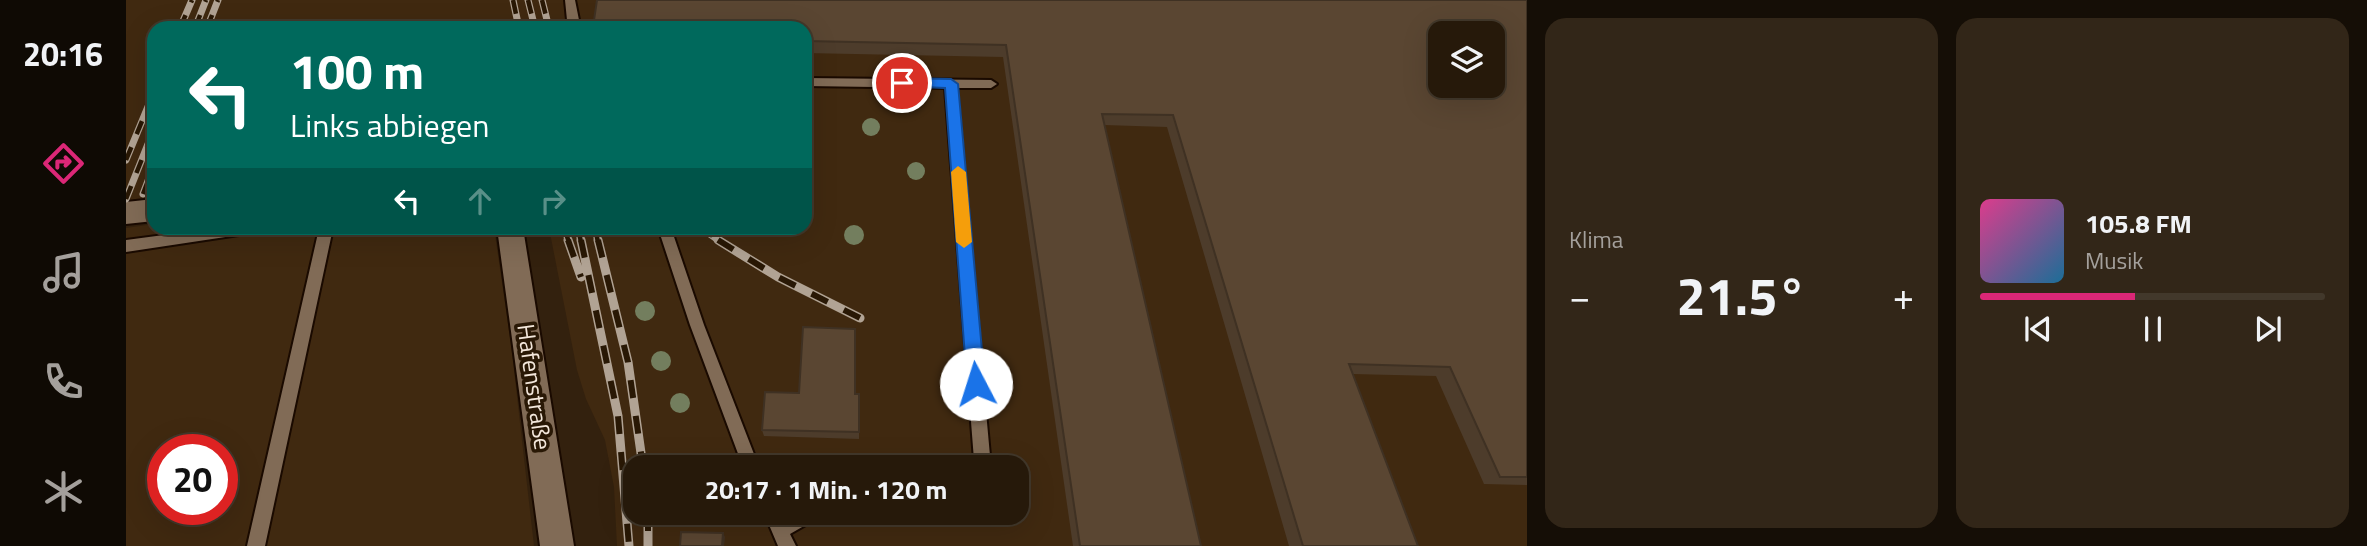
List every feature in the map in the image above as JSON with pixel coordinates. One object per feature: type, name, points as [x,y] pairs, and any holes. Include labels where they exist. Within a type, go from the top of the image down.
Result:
[{"type":"street","points":[[126,213],[147,211]]},
{"type":"street","name":"Hafenstraße","points":[[511,235],[557,546]]},
{"type":"lane","points":[[570,0],[574,21]]},
{"type":"lane","points":[[812,82],[991,84]]},
{"type":"lane","points":[[951,84],[982,455]]},
{"type":"lane","points":[[126,246],[204,235]]},
{"type":"lane","points":[[256,546],[326,235]]},
{"type":"lane","points":[[666,235],[696,325],[746,455]]},
{"type":"lane","points":[[784,538],[798,525]]},
{"type":"shaded area","points":[[126,0],[1527,0],[1527,546],[617,546],[614,487],[605,440],[586,399],[577,370],[550,235],[812,235],[812,21],[147,21],[147,198],[126,201]]},
{"type":"shaded area","points":[[147,225],[147,235],[495,235],[511,344],[534,546],[126,546],[126,228]]},
{"type":"building","points":[[597,0],[1527,0],[1527,477],[1500,477],[1450,367],[1349,364],[1418,546],[1303,546],[1173,115],[1102,114],[1201,546],[1080,546],[1006,45],[812,41],[812,21],[594,20]]},
{"type":"building","points":[[803,327],[855,329],[855,394],[859,394],[859,432],[762,430],[765,392],[799,393]]},
{"type":"building","points":[[681,532],[723,533],[722,546],[680,546]]},
{"type":"railway","points":[[183,21],[192,0]]},
{"type":"railway","points":[[198,21],[206,0]]},
{"type":"railway","points":[[210,21],[218,0]]},
{"type":"railway","points":[[513,0],[518,21]]},
{"type":"railway","points":[[528,0],[533,21]]},
{"type":"railway","points":[[542,0],[547,21]]},
{"type":"railway","points":[[126,160],[147,109]]},
{"type":"railway","points":[[126,199],[147,146]]},
{"type":"railway","points":[[143,194],[147,183]]},
{"type":"railway","points":[[566,235],[569,242]]},
{"type":"railway","points":[[580,235],[581,242]]},
{"type":"railway","points":[[596,235],[598,242]]},
{"type":"railway","points":[[711,235],[719,241]]},
{"type":"railway","points":[[568,240],[581,277]]},
{"type":"railway","points":[[581,240],[618,416],[629,546]]},
{"type":"railway","points":[[598,240],[628,362],[641,455]]},
{"type":"railway","points":[[719,241],[778,277],[860,318]]},
{"type":"railway","points":[[648,525],[648,546]]},
{"type":"slow traffic","points":[[958,172],[964,242]]},
{"type":"route","points":[[902,83],[951,84],[976,384]]}]
